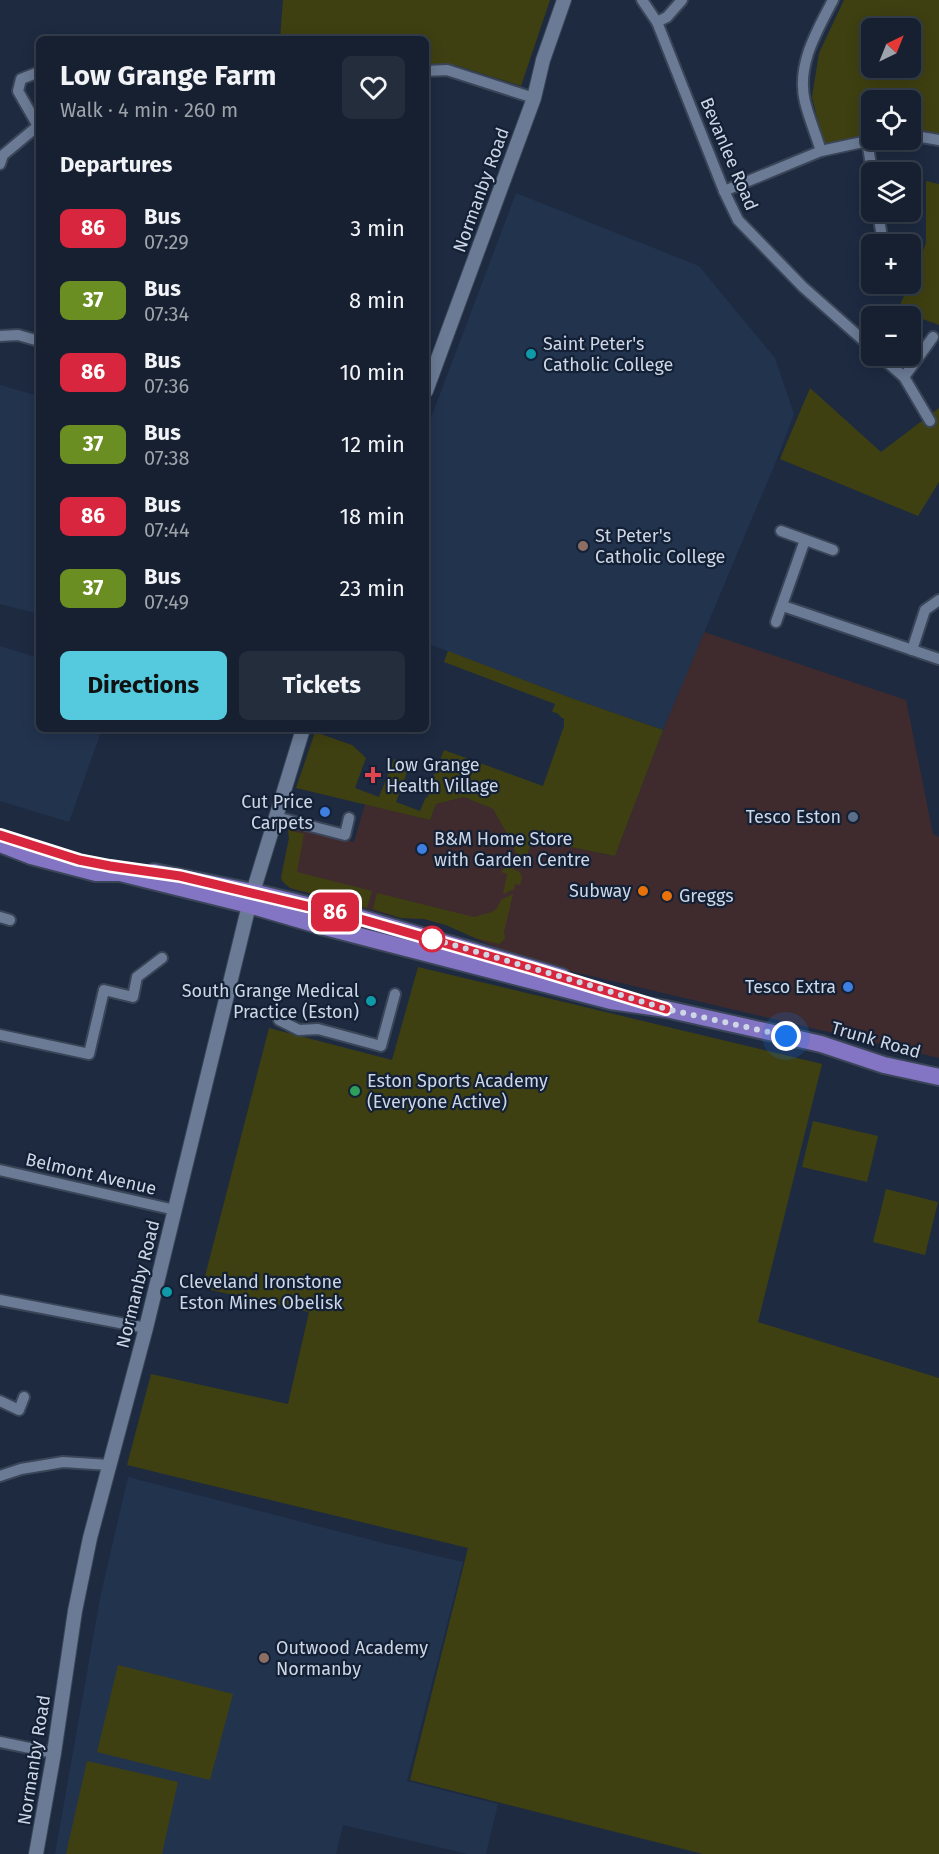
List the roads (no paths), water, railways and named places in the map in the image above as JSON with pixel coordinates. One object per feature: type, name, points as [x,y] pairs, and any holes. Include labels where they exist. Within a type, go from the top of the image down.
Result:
[{"type":"main road","points":[[0,835],[79,860],[180,876],[251,899]]},
{"type":"main road","name":"Trunk Road","points":[[0,844],[31,856],[96,873],[120,873],[251,899],[321,926],[610,1001],[666,1009],[821,1044],[884,1065],[939,1077]]},
{"type":"street","name":"Normanby Road","points":[[429,383],[534,98],[543,60],[564,0]]},
{"type":"street","name":"Bevanlee Road","points":[[642,0],[657,22],[724,191],[738,220],[803,287],[861,338]]},
{"type":"street","points":[[657,22],[667,17],[682,0]]},
{"type":"street","points":[[821,151],[805,100],[803,85],[805,65],[812,42],[833,0]]},
{"type":"street","points":[[429,71],[447,70],[534,98]]},
{"type":"street","points":[[36,73],[21,79],[18,91],[36,120]]},
{"type":"street","points":[[0,164],[3,156],[36,128]]},
{"type":"street","points":[[921,137],[939,140]]},
{"type":"street","points":[[724,191],[821,151],[861,142]]},
{"type":"street","points":[[0,336],[18,335],[36,340]]},
{"type":"street","points":[[904,377],[933,337]]},
{"type":"street","points":[[891,366],[904,377],[930,421]]},
{"type":"street","points":[[781,531],[833,550]]},
{"type":"street","points":[[776,622],[805,540]]},
{"type":"street","points":[[912,650],[926,610],[939,600]]},
{"type":"street","points":[[783,606],[939,659]]},
{"type":"street","name":"Normanby Road","points":[[36,1854],[75,1611],[90,1538],[146,1328],[251,899],[302,732]]},
{"type":"street","points":[[276,817],[345,835],[349,818]]},
{"type":"street","points":[[0,1035],[89,1054],[104,990],[134,997],[137,977],[162,958]]},
{"type":"street","points":[[279,1020],[299,1030],[318,1029],[381,1046],[395,994]]},
{"type":"street","name":"Belmont Avenue","points":[[0,1170],[175,1210]]},
{"type":"street","points":[[0,1300],[146,1328]]},
{"type":"street","points":[[0,1401],[19,1410],[24,1397]]},
{"type":"street","points":[[0,1476],[21,1469],[63,1462],[109,1466]]},
{"type":"street","points":[[0,1742],[54,1753]]},
{"type":"place","name":"Saint Peter's Catholic College","points":[[531,354]]},
{"type":"place","name":"St Peter's Catholic College","points":[[583,546]]},
{"type":"place","name":"Low Grange Health Village","points":[[373,775]]},
{"type":"place","name":"Cut Price Carpets","points":[[325,812]]},
{"type":"place","name":"Tesco Eston","points":[[853,817]]},
{"type":"place","name":"B&M Home Store with Garden Centre","points":[[422,849]]},
{"type":"place","name":"Subway","points":[[643,891]]},
{"type":"place","name":"Greggs","points":[[667,896]]},
{"type":"place","name":"Tesco Extra","points":[[848,987]]},
{"type":"place","name":"South Grange Medical Practice (Eston)","points":[[371,1001]]},
{"type":"place","name":"Eston Sports Academy (Everyone Active)","points":[[355,1091]]},
{"type":"place","name":"Cleveland Ironstone Eston Mines Obelisk","points":[[167,1292]]},
{"type":"place","name":"Outwood Academy Normanby","points":[[264,1658]]}]
